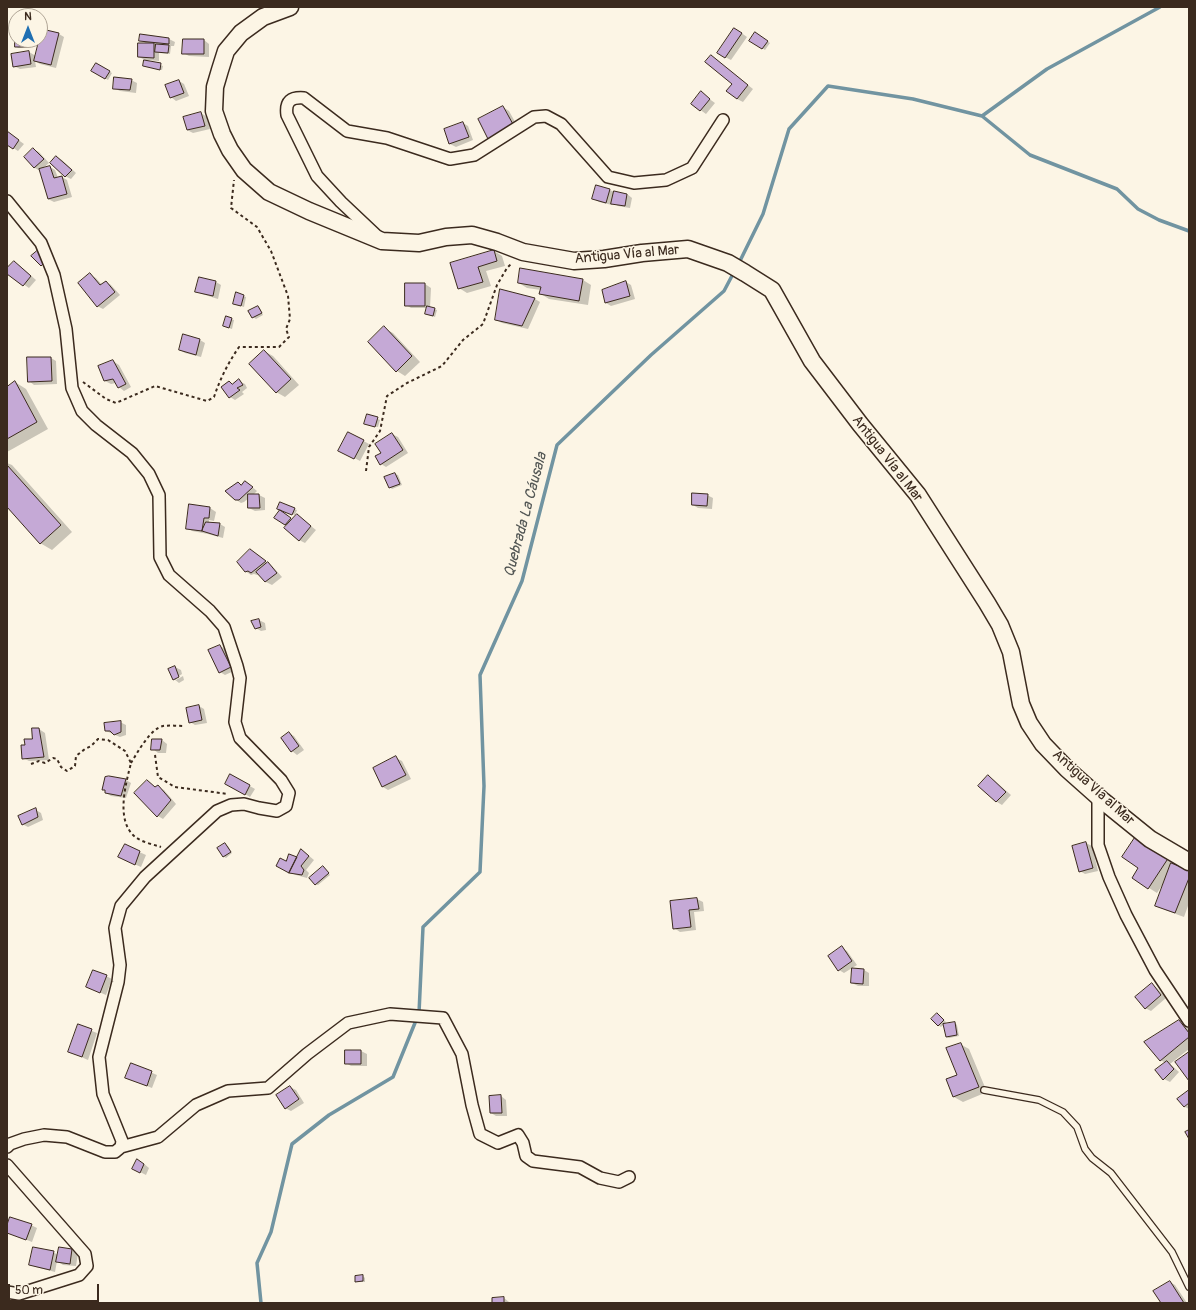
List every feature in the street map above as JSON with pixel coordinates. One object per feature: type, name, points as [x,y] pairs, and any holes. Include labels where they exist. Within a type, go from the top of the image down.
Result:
[{"type":"main road","name":"Antigua Vía al Mar","points":[[290,7],[263,17],[241,33],[226,51],[215,87],[214,111],[222,134],[244,170],[269,192],[382,241],[419,243],[446,237],[472,235],[497,242],[523,252],[574,261],[688,249],[729,264],[772,290],[812,361],[860,424],[918,495],[1000,625],[1011,652],[1021,704],[1029,723],[1044,744],[1067,769],[1098,797],[1150,839],[1189,862]]},
{"type":"street","points":[[382,241],[341,202],[317,176],[287,115],[286,107],[289,102],[296,98],[304,98],[347,131],[387,138],[450,159],[474,155],[534,117],[546,116],[561,124],[608,177],[634,183],[666,180],[692,168],[723,120]]},
{"type":"street","points":[[7,201],[41,243],[54,275],[66,329],[72,388],[82,411],[96,425],[132,453],[149,474],[159,495],[160,557],[169,575],[210,612],[224,628],[240,678],[235,722],[240,738],[281,780],[290,793],[286,806],[277,811],[244,804],[231,805],[217,811],[145,877],[121,906],[115,928],[120,965],[118,982],[99,1057],[103,1094],[122,1141],[121,1146]]},
{"type":"street","points":[[1098,797],[1098,845],[1109,877],[1126,915],[1155,970],[1189,1021]]},
{"type":"street","points":[[7,1148],[10,1144],[24,1139],[44,1136],[67,1137],[105,1152],[115,1152],[121,1146],[158,1137],[196,1106],[228,1092],[268,1088],[307,1054],[348,1023],[390,1014],[443,1018],[462,1054],[472,1105],[480,1134],[498,1142],[518,1135],[523,1142],[526,1156],[533,1161],[580,1167],[600,1178],[619,1182],[629,1177]]},
{"type":"street","points":[[7,1165],[85,1254],[87,1266],[79,1275],[19,1294],[7,1292]]},
{"type":"lane","points":[[984,1090],[1039,1100],[1064,1112],[1076,1127],[1085,1149],[1092,1158],[1111,1173],[1172,1252],[1189,1287]]},
{"type":"path","points":[[70,370],[90,388],[106,399],[116,403],[156,386],[207,401],[214,398],[219,382],[239,347],[279,347],[289,337],[286,329],[290,319],[288,296],[271,251],[257,227],[231,208],[234,183],[239,162]]},
{"type":"path","points":[[366,470],[369,447],[380,431],[387,396],[407,383],[442,366],[463,340],[482,324],[497,285],[507,268],[523,252]]},
{"type":"path","points":[[173,851],[144,842],[133,835],[126,824],[124,811],[125,790],[131,763],[140,748],[156,730],[163,726],[185,726]]},
{"type":"path","points":[[31,764],[39,761],[45,763],[53,758],[57,759],[61,767],[67,771],[75,766],[76,756],[91,746],[98,739],[108,740],[125,751],[131,763]]},
{"type":"path","points":[[155,755],[158,777],[175,787],[227,793],[244,804]]},
{"type":"building","points":[[734,28],[742,33],[725,58],[717,53]]},
{"type":"building","points":[[48,30],[59,33],[51,65],[34,61],[37,48],[48,48]]},
{"type":"building","points":[[755,32],[768,41],[762,49],[749,41]]},
{"type":"building","points":[[140,34],[169,38],[169,44],[139,41]]},
{"type":"building","points":[[183,39],[204,39],[204,54],[182,54]]},
{"type":"building","points":[[138,43],[154,43],[154,58],[138,57]]},
{"type":"building","points":[[156,44],[169,45],[168,53],[155,52]]},
{"type":"building","points":[[29,51],[31,64],[13,67],[11,54]]},
{"type":"building","points":[[711,55],[748,85],[737,99],[726,91],[732,84],[705,62]]},
{"type":"building","points":[[144,60],[161,63],[160,70],[143,66]]},
{"type":"building","points":[[96,63],[110,71],[105,79],[91,71]]},
{"type":"building","points":[[114,77],[132,79],[130,90],[113,89]]},
{"type":"building","points":[[179,80],[184,93],[170,98],[165,85]]},
{"type":"building","points":[[701,91],[710,99],[700,111],[691,104]]},
{"type":"building","points":[[503,106],[514,126],[488,139],[478,119]]},
{"type":"building","points":[[201,112],[205,126],[187,130],[183,117]]},
{"type":"building","points":[[463,122],[469,137],[449,144],[444,129]]},
{"type":"building","points":[[7,131],[19,140],[13,149],[7,145]]},
{"type":"building","points":[[33,148],[44,159],[34,168],[24,157]]},
{"type":"building","points":[[56,156],[72,170],[65,177],[50,163]]},
{"type":"building","points":[[50,166],[54,178],[62,176],[67,194],[48,199],[39,169]]},
{"type":"building","points":[[596,185],[610,189],[606,203],[592,199]]},
{"type":"building","points":[[614,191],[627,194],[625,206],[611,204]]},
{"type":"building","points":[[494,250],[497,261],[478,267],[483,282],[458,289],[450,263]]},
{"type":"building","points":[[37,251],[46,261],[41,266],[31,256]]},
{"type":"building","points":[[14,261],[31,276],[23,286],[7,274],[7,268]]},
{"type":"building","points":[[520,268],[583,279],[579,301],[539,294],[541,287],[518,283]]},
{"type":"building","points":[[90,273],[100,285],[106,281],[115,292],[97,307],[78,283]]},
{"type":"building","points":[[199,277],[216,281],[213,296],[195,292]]},
{"type":"building","points":[[626,281],[630,296],[605,303],[602,290]]},
{"type":"building","points":[[405,283],[425,283],[425,306],[405,306]]},
{"type":"building","points":[[500,289],[535,298],[522,326],[495,320]]},
{"type":"building","points":[[236,292],[244,295],[241,306],[233,304]]},
{"type":"building","points":[[258,306],[262,313],[252,318],[248,311]]},
{"type":"building","points":[[427,306],[435,308],[433,316],[425,314]]},
{"type":"building","points":[[226,316],[232,318],[229,328],[223,326]]},
{"type":"building","points":[[384,326],[412,356],[396,372],[368,342]]},
{"type":"building","points":[[183,334],[200,339],[196,355],[179,350]]},
{"type":"building","points":[[264,350],[291,379],[276,393],[249,364]]},
{"type":"building","points":[[27,357],[51,357],[52,381],[28,382]]},
{"type":"building","points":[[113,360],[126,384],[118,388],[113,379],[104,381],[98,366]]},
{"type":"building","points":[[239,379],[243,385],[237,388],[240,390],[229,398],[221,387],[229,381],[232,384]]},
{"type":"building","points":[[15,381],[37,422],[7,439],[7,387]]},
{"type":"building","points":[[367,414],[378,417],[375,427],[364,424]]},
{"type":"building","points":[[348,432],[364,440],[354,459],[338,451]]},
{"type":"building","points":[[392,433],[403,450],[380,465],[375,456],[381,453],[375,444]]},
{"type":"building","points":[[7,465],[61,525],[40,544],[7,507]]},
{"type":"building","points":[[395,473],[400,484],[389,488],[384,477]]},
{"type":"building","points":[[245,481],[253,487],[239,500],[235,500],[225,491],[238,482],[241,485]]},
{"type":"building","points":[[692,493],[708,494],[707,506],[692,505]]},
{"type":"building","points":[[248,494],[259,494],[260,508],[248,508]]},
{"type":"building","points":[[280,502],[295,508],[292,515],[277,509]]},
{"type":"building","points":[[189,504],[210,507],[209,518],[204,518],[202,531],[186,529]]},
{"type":"building","points":[[280,510],[291,518],[285,525],[274,518]]},
{"type":"building","points":[[297,514],[311,526],[299,541],[284,528]]},
{"type":"building","points":[[206,522],[220,523],[218,536],[202,531]]},
{"type":"building","points":[[250,549],[266,561],[251,573],[248,571],[245,572],[237,562]]},
{"type":"building","points":[[268,562],[277,573],[265,582],[256,572]]},
{"type":"building","points":[[259,619],[261,627],[255,629],[251,621]]},
{"type":"building","points":[[220,645],[231,667],[219,673],[208,650]]},
{"type":"building","points":[[175,666],[179,677],[173,680],[168,669]]},
{"type":"building","points":[[199,705],[202,720],[189,723],[186,708]]},
{"type":"building","points":[[121,721],[121,732],[114,735],[110,731],[105,731],[104,723]]},
{"type":"building","points":[[32,728],[39,728],[44,757],[22,759],[21,745],[25,745],[24,739],[32,739]]},
{"type":"building","points":[[289,732],[299,746],[291,752],[281,738]]},
{"type":"building","points":[[152,739],[162,739],[160,750],[151,750]]},
{"type":"building","points":[[396,756],[406,775],[382,787],[373,768]]},
{"type":"building","points":[[230,774],[250,785],[245,795],[225,784]]},
{"type":"building","points":[[988,775],[1006,792],[996,802],[978,786]]},
{"type":"building","points":[[109,776],[126,779],[121,796],[105,793],[105,790],[102,790],[105,777]]},
{"type":"building","points":[[147,780],[155,787],[158,785],[171,800],[157,817],[134,793]]},
{"type":"building","points":[[36,808],[38,817],[22,825],[18,816]]},
{"type":"building","points":[[1136,836],[1169,857],[1148,889],[1132,878],[1138,868],[1122,857]]},
{"type":"building","points":[[1086,842],[1093,868],[1079,872],[1072,846]]},
{"type":"building","points":[[225,843],[231,852],[223,857],[217,848]]},
{"type":"building","points":[[125,844],[140,851],[135,865],[118,857]]},
{"type":"building","points":[[301,849],[309,856],[301,866],[304,870],[302,875],[289,873]]},
{"type":"building","points":[[289,854],[297,857],[289,873],[276,866],[280,858],[286,861]]},
{"type":"building","points":[[1171,863],[1189,870],[1189,878],[1175,913],[1155,906]]},
{"type":"building","points":[[323,866],[329,873],[315,885],[309,878]]},
{"type":"building","points":[[697,898],[699,909],[689,910],[691,927],[673,929],[670,901]]},
{"type":"building","points":[[842,946],[852,961],[838,971],[828,956]]},
{"type":"building","points":[[852,968],[864,969],[863,984],[851,983]]},
{"type":"building","points":[[93,970],[107,975],[100,993],[86,987]]},
{"type":"building","points":[[1152,983],[1161,995],[1145,1009],[1135,997]]},
{"type":"building","points":[[937,1013],[944,1020],[938,1026],[931,1019]]},
{"type":"building","points":[[1179,1020],[1189,1033],[1189,1037],[1160,1061],[1144,1042]]},
{"type":"building","points":[[955,1022],[957,1035],[946,1037],[943,1024]]},
{"type":"building","points":[[78,1024],[92,1029],[82,1057],[68,1052]]},
{"type":"building","points":[[961,1043],[979,1087],[953,1097],[946,1079],[957,1075],[946,1048]]},
{"type":"building","points":[[345,1050],[361,1050],[361,1064],[345,1064]]},
{"type":"building","points":[[1189,1052],[1189,1081],[1175,1062]]},
{"type":"building","points":[[1167,1061],[1174,1069],[1163,1080],[1155,1070]]},
{"type":"building","points":[[131,1063],[152,1071],[147,1086],[125,1078]]},
{"type":"building","points":[[290,1086],[299,1099],[285,1109],[276,1095]]},
{"type":"building","points":[[1189,1090],[1189,1103],[1184,1107],[1177,1099]]},
{"type":"building","points":[[501,1095],[502,1113],[490,1113],[489,1096]]},
{"type":"building","points":[[1189,1130],[1189,1139],[1185,1132]]},
{"type":"building","points":[[137,1159],[144,1164],[140,1173],[132,1169]]},
{"type":"building","points":[[10,1217],[32,1224],[26,1240],[7,1233],[7,1225]]},
{"type":"building","points":[[33,1247],[54,1251],[50,1270],[29,1265]]},
{"type":"building","points":[[59,1247],[72,1249],[70,1264],[56,1262]]},
{"type":"building","points":[[363,1275],[363,1281],[355,1282],[355,1276]]},
{"type":"building","points":[[1170,1281],[1184,1303],[1161,1303],[1153,1291]]},
{"type":"building","points":[[504,1297],[504,1303],[492,1303],[492,1298]]},
{"type":"waterway","points":[[982,116],[1047,69],[1160,7]]},
{"type":"waterway","name":"Quebrada La Cáusala","points":[[738,265],[763,214],[789,129],[828,86],[913,99],[982,116],[1030,155],[1117,189],[1138,209],[1159,220],[1189,231]]},
{"type":"waterway","name":"Quebrada La Cáusala","points":[[261,1303],[257,1263],[271,1232],[292,1144],[329,1115],[393,1077],[419,1013],[423,927],[480,872],[484,786],[480,675],[522,581],[557,445],[651,355],[724,291],[734,272]]}]
